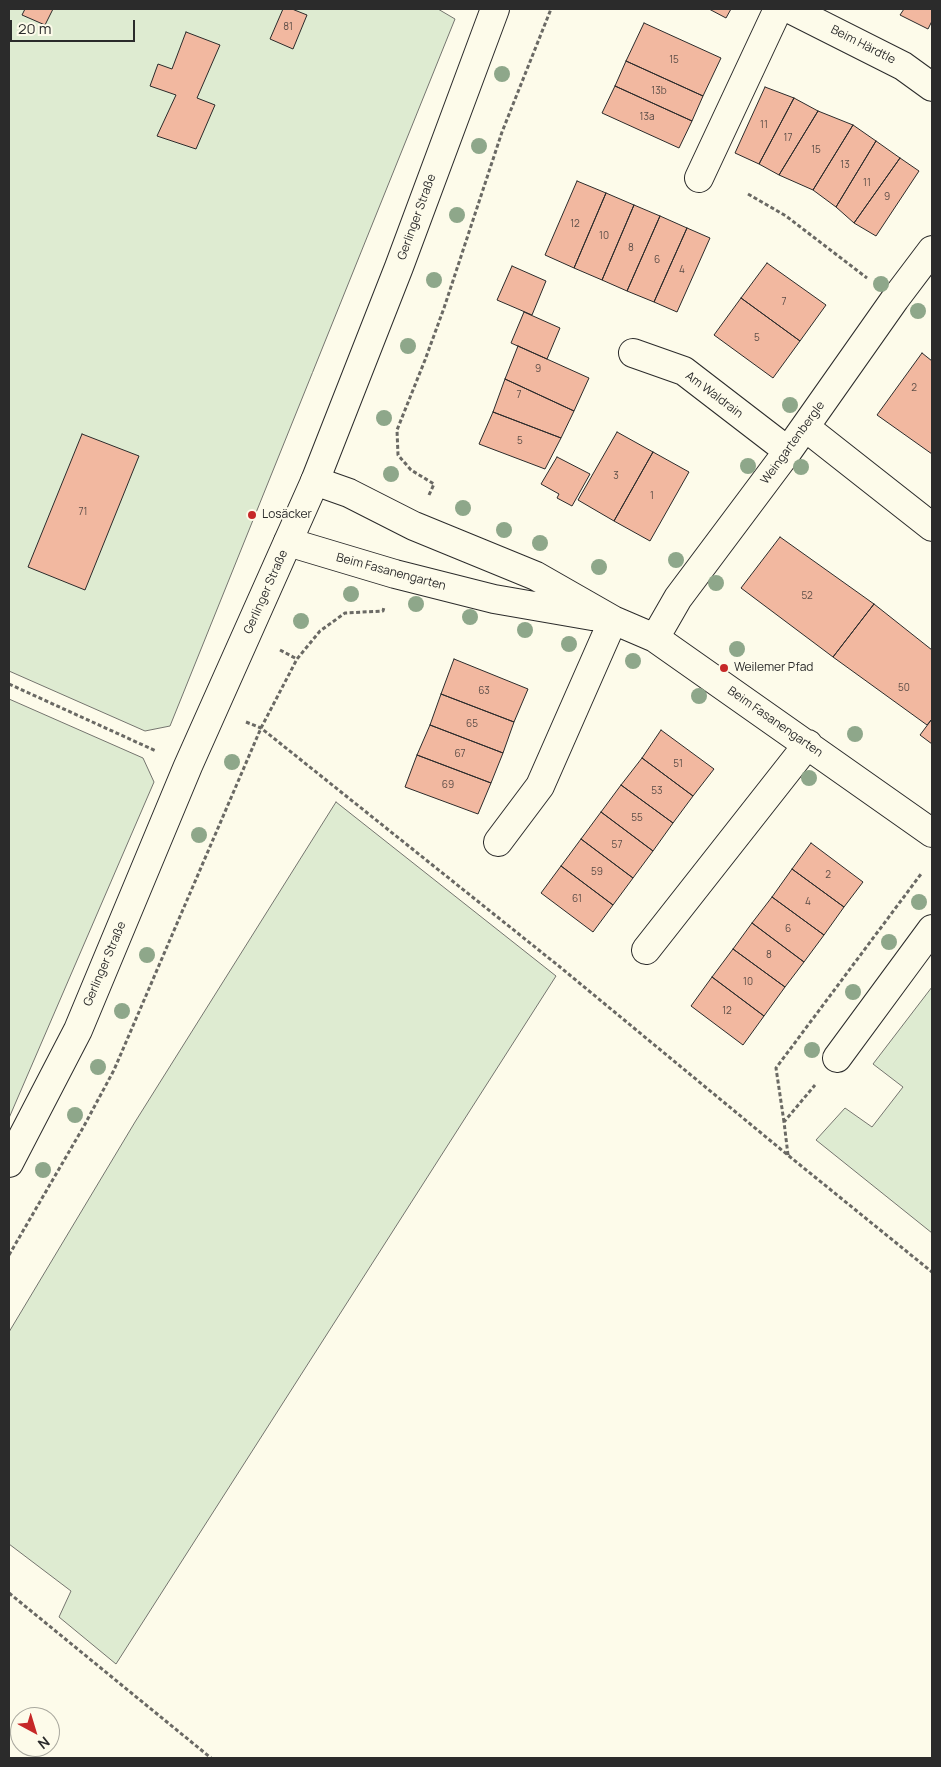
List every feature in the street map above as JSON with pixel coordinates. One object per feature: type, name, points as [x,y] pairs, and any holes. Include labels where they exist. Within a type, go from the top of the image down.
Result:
[{"type":"street","name":"Gerlinger Straße","points":[[9,1163],[78,1030],[188,766],[315,481],[399,267],[495,9]]},
{"type":"street","points":[[699,178],[778,9]]},
{"type":"street","name":"Beim Härdtle","points":[[790,9],[903,66],[932,87]]},
{"type":"street","name":"Weingartenbergle","points":[[655,638],[678,598],[788,451],[895,299],[932,250]]},
{"type":"street","name":"Am Waldrain","points":[[633,354],[684,371],[788,451]]},
{"type":"street","points":[[805,427],[932,527]]},
{"type":"street","name":"Beim Fasanengarten","points":[[315,481],[349,493],[414,526],[536,576],[613,620],[655,638],[932,833]]},
{"type":"street","name":"Beim Fasanengarten","points":[[288,542],[395,574],[494,599],[613,620]]},
{"type":"street","points":[[498,842],[540,786],[613,620]]},
{"type":"street","points":[[646,950],[808,744]]},
{"type":"street","points":[[838,1058],[932,929]]},
{"type":"path","points":[[414,526],[434,484],[411,470],[398,455],[397,430],[426,360],[502,132],[551,9]]},
{"type":"path","points":[[748,194],[786,216],[895,299]]},
{"type":"path","points":[[9,1255],[84,1126],[114,1070],[261,728],[297,659],[320,631],[345,614],[383,611],[395,574]]},
{"type":"path","points":[[9,684],[188,766]]},
{"type":"path","points":[[214,707],[261,728],[560,967],[788,1156],[932,1272]]},
{"type":"path","points":[[788,1156],[776,1068],[921,874]]},
{"type":"path","points":[[784,1122],[838,1058]]},
{"type":"path","points":[[9,1592],[211,1758]]},
{"type":"green space","points":[[9,9],[438,9],[455,19],[170,726],[145,731],[9,671]]},
{"type":"green space","points":[[9,699],[143,758],[154,782],[9,1118]]},
{"type":"green space","points":[[336,802],[556,976],[116,1664],[59,1617],[71,1591],[9,1544],[9,1332],[135,1122]]},
{"type":"green space","points":[[932,987],[932,1233],[816,1140],[845,1108],[872,1127],[903,1087],[873,1064]]},
{"type":"building","points":[[25,9],[53,9],[45,25],[22,15]]},
{"type":"building","points":[[283,9],[292,9],[307,15],[293,49],[270,39]]},
{"type":"building","points":[[709,9],[731,9],[726,18]]},
{"type":"building","points":[[904,9],[932,9],[932,21],[928,29],[900,15]]},
{"type":"building","points":[[644,23],[721,58],[703,96],[626,61]]},
{"type":"building","points":[[186,32],[220,45],[197,98],[215,105],[196,149],[157,136],[176,95],[150,86],[158,64],[172,69]]},
{"type":"building","points":[[626,61],[703,96],[692,121],[615,86]]},
{"type":"building","points":[[615,86],[692,121],[679,148],[602,113]]},
{"type":"building","points":[[765,87],[794,98],[759,164],[735,153]]},
{"type":"building","points":[[794,98],[818,111],[779,175],[759,164]]},
{"type":"building","points":[[818,111],[853,125],[813,190],[779,175]]},
{"type":"building","points":[[853,125],[876,141],[836,207],[813,190]]},
{"type":"building","points":[[876,141],[900,158],[854,223],[836,207]]},
{"type":"building","points":[[900,158],[919,171],[876,236],[854,223]]},
{"type":"building","points":[[577,181],[606,193],[574,268],[545,255]]},
{"type":"building","points":[[606,193],[634,205],[602,280],[574,268]]},
{"type":"building","points":[[634,205],[660,216],[627,291],[602,280]]},
{"type":"building","points":[[660,216],[687,228],[654,302],[627,291]]},
{"type":"building","points":[[687,228],[710,238],[677,312],[654,302]]},
{"type":"building","points":[[767,263],[826,305],[800,341],[741,298]]},
{"type":"building","points":[[512,266],[546,281],[532,315],[497,300]]},
{"type":"building","points":[[741,298],[800,341],[773,378],[714,335]]},
{"type":"building","points":[[524,312],[560,328],[547,359],[511,343]]},
{"type":"building","points":[[518,346],[589,378],[574,411],[505,379]]},
{"type":"building","points":[[922,353],[932,361],[932,454],[877,415]]},
{"type":"building","points":[[505,379],[574,411],[561,438],[493,412]]},
{"type":"building","points":[[493,412],[561,438],[545,469],[479,444]]},
{"type":"building","points":[[617,432],[653,452],[614,521],[578,500]]},
{"type":"building","points":[[82,434],[139,456],[85,590],[28,567]]},
{"type":"building","points":[[653,452],[689,472],[650,541],[614,521]]},
{"type":"building","points":[[557,457],[590,474],[572,506],[557,498],[559,494],[541,484]]},
{"type":"building","points":[[780,537],[874,604],[833,657],[741,588]]},
{"type":"building","points":[[874,604],[932,650],[932,719],[927,725],[833,657]]},
{"type":"building","points":[[454,659],[528,689],[514,722],[441,694]]},
{"type":"building","points":[[441,694],[514,722],[503,753],[430,725]]},
{"type":"building","points":[[932,719],[932,744],[920,735]]},
{"type":"building","points":[[430,725],[503,753],[491,783],[417,755]]},
{"type":"building","points":[[661,730],[714,769],[693,796],[642,758]]},
{"type":"building","points":[[417,755],[491,783],[478,814],[405,787]]},
{"type":"building","points":[[642,758],[693,796],[673,823],[621,785]]},
{"type":"building","points":[[621,785],[673,823],[653,851],[601,812]]},
{"type":"building","points":[[601,812],[653,851],[633,878],[581,839]]},
{"type":"building","points":[[581,839],[633,878],[613,905],[561,866]]},
{"type":"building","points":[[811,843],[863,882],[844,907],[792,869]]},
{"type":"building","points":[[561,866],[613,905],[593,932],[541,893]]},
{"type":"building","points":[[792,869],[844,907],[824,935],[772,897]]},
{"type":"building","points":[[772,897],[824,935],[804,962],[752,923]]},
{"type":"building","points":[[752,923],[804,962],[785,987],[733,949]]},
{"type":"building","points":[[733,949],[785,987],[764,1016],[712,977]]},
{"type":"building","points":[[712,977],[764,1016],[743,1045],[691,1006]]},
{"type":"place","name":"Losäcker","points":[[252,515]]},
{"type":"place","name":"Weilemer Pfad","points":[[724,668]]}]
